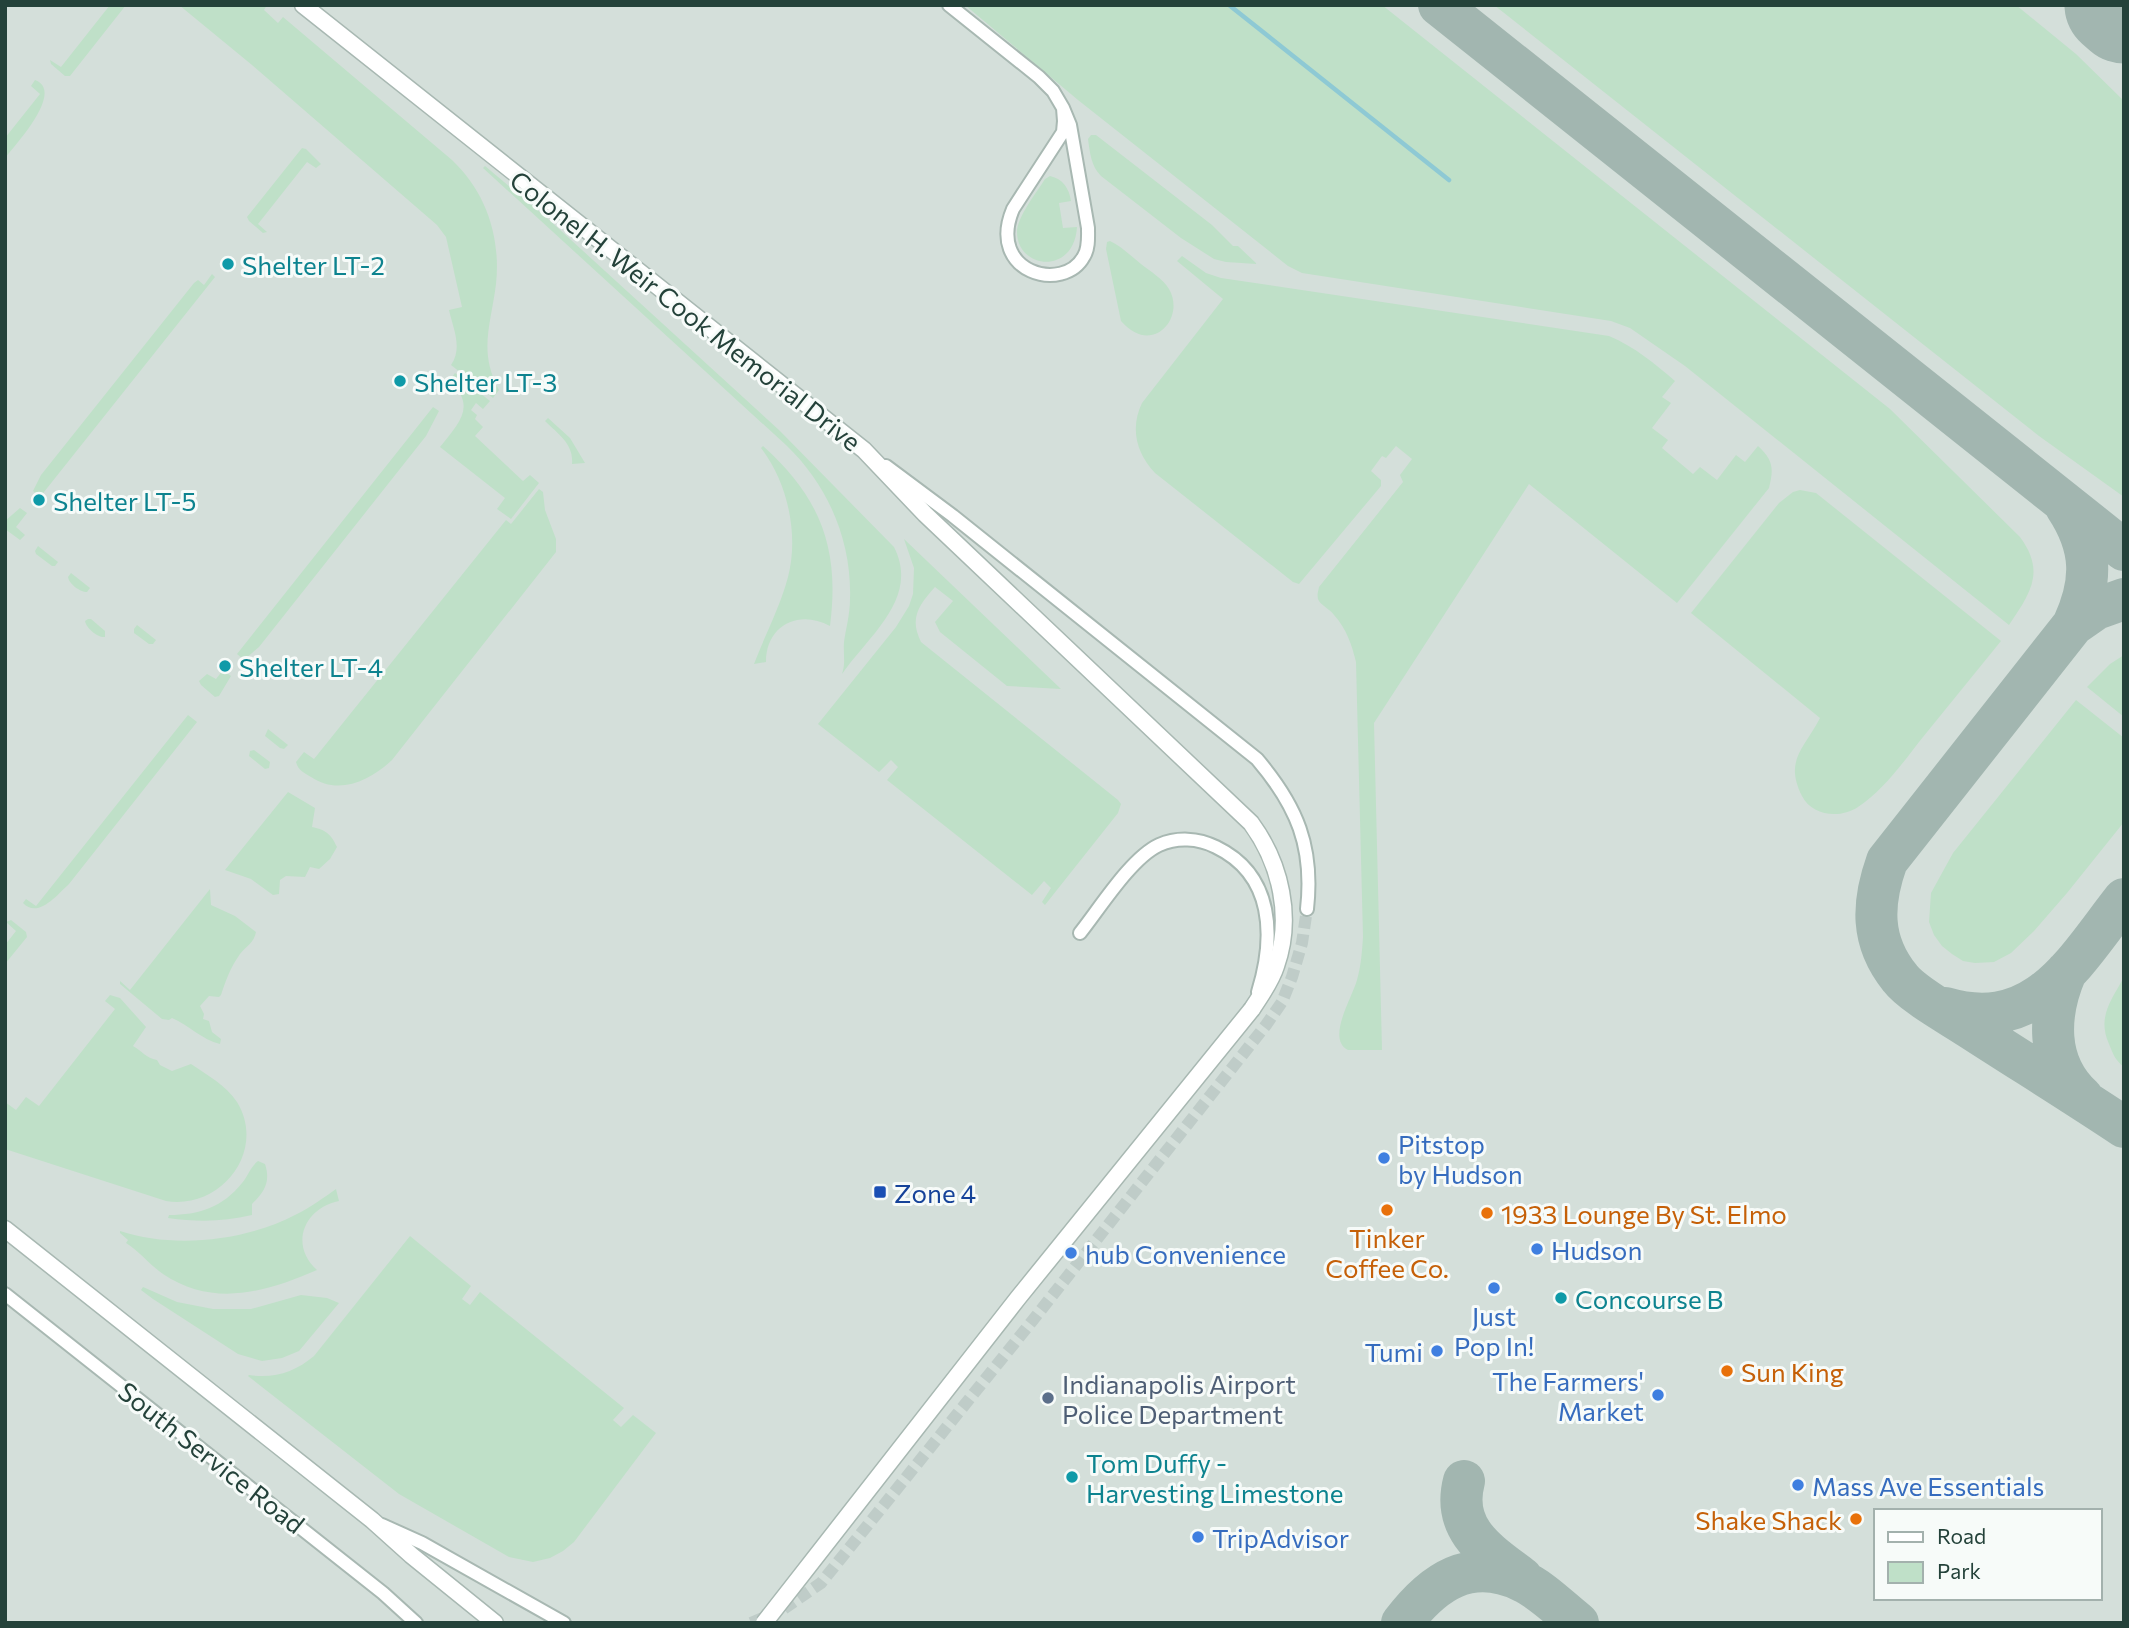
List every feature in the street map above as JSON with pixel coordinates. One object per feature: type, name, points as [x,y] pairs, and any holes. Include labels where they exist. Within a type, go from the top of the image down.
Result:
[{"type":"street","name":"Colonel H. Weir Cook Memorial Drive","points":[[303,5],[864,450],[925,514],[1242,814],[1258,833],[1274,861],[1279,877],[1283,909],[1281,945],[1276,968],[1252,1009],[1018,1297],[764,1623]]},
{"type":"street","points":[[949,5],[1039,77],[1053,91],[1063,108],[1070,125],[1088,228],[1088,242],[1085,255],[1077,266],[1054,274],[1042,274],[1029,271],[1010,251],[1006,238],[1007,222],[1063,132],[1063,108]]},
{"type":"street","points":[[864,450],[953,516],[1257,759],[1275,780],[1291,805],[1300,826],[1310,879],[1307,909]]},
{"type":"street","points":[[1080,933],[1130,869],[1148,851],[1169,841],[1190,839],[1210,844],[1229,853],[1246,868],[1258,887],[1266,911],[1268,936],[1265,963],[1252,1009]]},
{"type":"street","points":[[5,1229],[372,1520],[495,1623]]},
{"type":"street","name":"South Service Road","points":[[5,1294],[383,1593],[416,1623]]},
{"type":"street","points":[[372,1520],[422,1543],[564,1623]]},
{"type":"shaded area","points":[[5,5],[2124,5],[2124,1623],[5,1623]]},
{"type":"green space","points":[[110,5],[126,5],[70,76],[65,76],[50,60],[61,67]]},
{"type":"green space","points":[[179,5],[267,5],[264,10],[278,23],[283,17],[464,173],[474,186],[489,216],[496,249],[496,284],[488,338],[489,363],[499,390],[493,398],[451,365],[457,345],[449,310],[462,307],[446,237],[437,225]]},
{"type":"green space","points":[[965,5],[1382,5],[1890,409],[2020,537],[2032,561],[2029,593],[2009,625],[1685,366],[1630,328],[1611,321],[1302,273],[1288,266],[1078,100]]},
{"type":"green space","points":[[1494,5],[2016,5],[2076,54],[2124,101],[2124,497],[2039,436]]},
{"type":"green space","points":[[35,80],[43,86],[45,95],[42,106],[5,158],[5,138],[40,94],[31,86]]},
{"type":"green space","points":[[1091,135],[1096,135],[1212,225],[1233,246],[1238,246],[1257,264],[1214,259],[1181,238],[1101,176],[1092,159],[1088,139]]},
{"type":"green space","points":[[302,148],[321,164],[316,168],[307,162],[258,224],[267,232],[263,233],[247,217]]},
{"type":"green space","points":[[485,166],[547,218],[779,430],[894,547],[900,566],[901,583],[896,599],[888,615],[842,674],[850,605],[847,556],[834,515],[814,478],[786,445],[483,168]]},
{"type":"green space","points":[[1050,176],[1062,182],[1070,196],[1071,201],[1059,203],[1063,228],[1077,227],[1074,243],[1066,254],[1057,260],[1046,262],[1035,260],[1026,254],[1019,244],[1017,232],[1020,219],[1028,205],[1045,179]]},
{"type":"green space","points":[[1110,241],[1156,275],[1169,289],[1173,311],[1163,329],[1154,334],[1144,335],[1133,331],[1121,321],[1106,249],[1107,242]]},
{"type":"green space","points":[[1182,256],[1206,273],[1221,278],[1609,336],[1636,350],[1675,381],[1662,397],[1671,403],[1652,428],[1668,440],[1662,448],[1693,474],[1700,467],[1717,480],[1736,455],[1745,462],[1758,446],[1771,465],[1769,488],[1677,603],[1529,484],[1374,723],[1382,1050],[1348,1050],[1339,1037],[1342,1018],[1358,975],[1363,937],[1356,662],[1345,631],[1319,601],[1318,594],[1319,587],[1403,482],[1400,475],[1412,459],[1396,446],[1386,458],[1382,456],[1371,471],[1381,480],[1381,486],[1299,584],[1155,473],[1139,449],[1136,431],[1138,412],[1142,403],[1223,299],[1177,261]]},
{"type":"green space","points":[[212,274],[215,277],[40,497],[33,491],[41,475],[194,283],[198,280],[204,285]]},
{"type":"green space","points":[[455,373],[490,401],[483,409],[476,403],[471,410],[483,427],[475,436],[523,481],[530,475],[539,483],[511,519],[497,509],[505,498],[440,447],[458,423],[464,407],[458,390],[449,381]]},
{"type":"green space","points":[[433,407],[439,411],[426,436],[259,647],[244,660],[237,654]]},
{"type":"green space","points":[[548,418],[570,438],[585,463],[572,464],[568,445],[545,421]]},
{"type":"green space","points":[[763,446],[799,485],[822,527],[832,573],[832,598],[830,626],[807,619],[786,624],[772,638],[767,649],[766,662],[754,664],[785,588],[792,544],[789,510],[784,493],[761,448]]},
{"type":"green space","points":[[539,489],[543,492],[545,510],[556,539],[556,552],[392,760],[374,774],[354,783],[333,785],[308,776],[296,762],[304,752],[314,759],[506,520],[511,524]]},
{"type":"green space","points":[[1800,490],[1816,493],[2001,641],[1885,784],[1858,807],[1835,814],[1819,811],[1807,803],[1797,784],[1795,773],[1798,755],[1820,718],[1691,613],[1779,503]]},
{"type":"green space","points":[[20,508],[27,513],[16,527],[25,535],[20,540],[5,529],[5,521]]},
{"type":"green space","points":[[904,539],[1061,689],[1007,686],[940,632],[935,622],[953,601],[935,587],[924,600],[916,619],[921,642],[1121,804],[1118,813],[1045,905],[1042,902],[1051,888],[1044,881],[1032,895],[887,780],[898,767],[891,760],[879,772],[818,724],[896,627],[909,606],[913,594],[914,568]]},
{"type":"green space","points":[[38,546],[58,562],[55,566],[36,554]]},
{"type":"green space","points":[[71,573],[90,588],[87,592],[70,582],[68,577]]},
{"type":"green space","points":[[88,619],[105,631],[105,637],[90,629],[85,621]]},
{"type":"green space","points":[[137,625],[156,640],[153,644],[134,633]]},
{"type":"green space","points":[[2124,655],[2124,717],[2087,687],[2110,664]]},
{"type":"green space","points":[[223,670],[231,676],[219,696],[215,697],[199,681],[207,674],[216,679]]},
{"type":"green space","points":[[2076,700],[2124,738],[2124,822],[2067,893],[2011,953],[1994,962],[1963,961],[1942,946],[1934,935],[1929,922],[1931,893],[1953,853]]},
{"type":"green space","points":[[188,715],[197,722],[69,884],[41,907],[29,907],[23,903],[26,899],[36,906]]},
{"type":"green space","points":[[268,729],[288,745],[284,749],[265,736]]},
{"type":"green space","points":[[254,750],[270,762],[269,768],[265,769],[249,756],[250,751]]},
{"type":"green space","points":[[288,792],[315,808],[312,827],[328,833],[337,847],[330,859],[319,869],[310,867],[305,877],[286,876],[280,880],[279,894],[273,895],[251,879],[225,870]]},
{"type":"green space","points":[[210,889],[211,905],[235,916],[256,932],[252,942],[234,964],[221,995],[209,996],[200,1006],[203,1019],[209,1021],[212,1032],[221,1039],[220,1044],[172,1018],[162,1019],[120,984],[120,981],[130,990]]},
{"type":"green space","points":[[11,920],[26,932],[27,937],[5,964],[5,945],[16,931],[6,922]]},
{"type":"green space","points":[[2124,977],[2124,1067],[2113,1054],[2104,1026],[2107,1009]]},
{"type":"green space","points":[[110,995],[120,998],[146,1027],[133,1046],[172,1071],[191,1064],[222,1085],[237,1102],[245,1121],[246,1139],[242,1157],[221,1187],[205,1196],[186,1201],[166,1201],[5,1149],[5,1102],[16,1110],[26,1097],[39,1106],[115,1009],[105,1001]]},
{"type":"green space","points":[[258,1161],[265,1164],[267,1181],[263,1191],[252,1204],[252,1215],[210,1221],[168,1218],[169,1215],[200,1211],[218,1204],[235,1191]]},
{"type":"green space","points":[[336,1189],[339,1201],[317,1211],[304,1229],[304,1250],[317,1270],[259,1290],[221,1293],[201,1291],[182,1284],[158,1270],[126,1243],[128,1240],[120,1233],[186,1241],[232,1236],[275,1224],[295,1215]]},
{"type":"green space","points":[[410,1236],[471,1286],[462,1299],[470,1305],[480,1292],[624,1408],[613,1420],[621,1427],[633,1415],[656,1433],[574,1542],[550,1558],[533,1562],[509,1557],[399,1494],[248,1376],[284,1373],[314,1356]]},
{"type":"green space","points":[[143,1287],[177,1302],[213,1309],[251,1309],[301,1295],[327,1298],[339,1303],[299,1351],[282,1358],[262,1361],[238,1354],[153,1299],[141,1290]]},
{"type":"waterway","points":[[1229,5],[1449,180]]},
{"type":"taxiway","points":[[1439,5],[2124,550]]},
{"type":"taxiway","points":[[2107,5],[2124,21]]},
{"type":"taxiway","points":[[2066,507],[2081,537],[2087,565],[2084,594],[2073,625]]},
{"type":"taxiway","points":[[2124,599],[2096,609],[2073,625],[1887,861],[1878,892],[1877,907],[1883,950],[1900,978],[1913,991],[2124,1127]]},
{"type":"taxiway","points":[[1945,1008],[1977,1014],[2005,1011],[2029,1002],[2051,987],[2070,968],[2124,899]]},
{"type":"taxiway","points":[[2066,972],[2056,1004],[2053,1038],[2061,1069],[2082,1097]]},
{"type":"taxiway","points":[[1464,1481],[1461,1498],[1463,1513],[1475,1538],[1522,1578]]},
{"type":"taxiway","points":[[1402,1623],[1414,1608],[1440,1585],[1469,1572],[1486,1571],[1522,1581],[1578,1623]]},
{"type":"runway","points":[[2116,5],[2124,12]]},
{"type":"tunnel","points":[[751,1623],[782,1610],[821,1583],[1266,1025],[1282,1002],[1292,977],[1302,943],[1307,909]]},
{"type":"place","name":"Shelter LT-2","points":[[228,264]]},
{"type":"place","name":"Shelter LT-3","points":[[400,381]]},
{"type":"place","name":"Shelter LT-5","points":[[39,500]]},
{"type":"place","name":"Shelter LT-4","points":[[225,666]]},
{"type":"place","name":"Pitstop by Hudson","points":[[1384,1158]]},
{"type":"place","name":"Zone 4","points":[[880,1192]]},
{"type":"place","name":"Tinker Coffee Co.","points":[[1387,1210]]},
{"type":"place","name":"1933 Lounge By St. Elmo","points":[[1487,1213]]},
{"type":"place","name":"Hudson","points":[[1537,1249]]},
{"type":"place","name":"hub Convenience","points":[[1071,1253]]},
{"type":"place","name":"Just Pop In!","points":[[1494,1288]]},
{"type":"place","name":"Concourse B","points":[[1561,1298]]},
{"type":"place","name":"Tumi","points":[[1437,1351]]},
{"type":"place","name":"Sun King","points":[[1727,1371]]},
{"type":"place","name":"The Farmers' Market","points":[[1658,1395]]},
{"type":"place","name":"Indianapolis Airport Police Department","points":[[1048,1398]]},
{"type":"place","name":"Tom Duffy - Harvesting Limestone","points":[[1072,1477]]},
{"type":"place","name":"Mass Ave Essentials","points":[[1798,1485]]},
{"type":"place","name":"Shake Shack","points":[[1856,1519]]},
{"type":"place","name":"TripAdvisor","points":[[1198,1537]]}]
